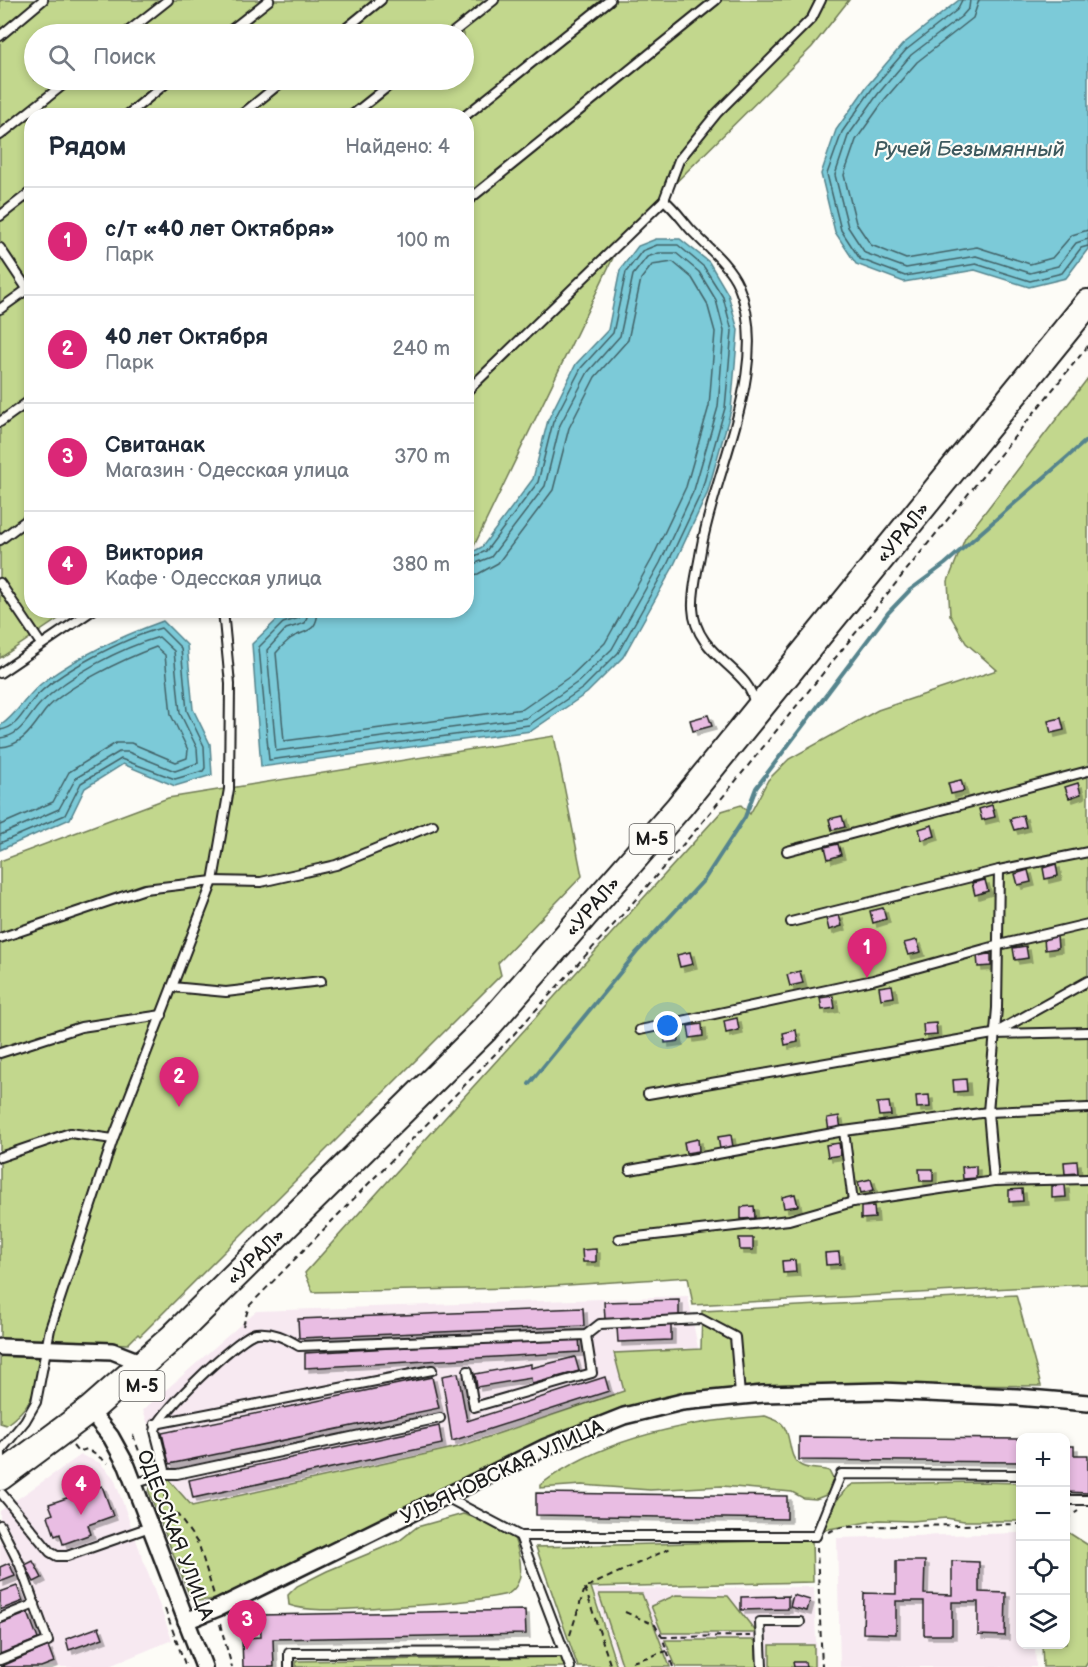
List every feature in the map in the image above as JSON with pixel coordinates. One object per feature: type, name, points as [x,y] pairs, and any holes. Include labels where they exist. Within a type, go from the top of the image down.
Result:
[{"type":"highway","name":"«УРАЛ»","points":[[178,1343],[485,1029],[596,904],[749,721],[777,679],[1088,303]]},
{"type":"highway","name":"«УРАЛ»","points":[[178,1343],[274,1262],[478,1055],[608,913],[690,816],[1088,326]]},
{"type":"highway","name":"М-5","points":[[3,1469],[71,1444],[124,1381],[153,1356],[178,1343]]},
{"type":"highway","name":"М-5","points":[[3,1469],[94,1416],[178,1343]]},
{"type":"street","points":[[0,1347],[112,1351],[135,1360],[153,1356]]},
{"type":"street","points":[[121,1353],[129,1368],[124,1381]]},
{"type":"street","name":"УЛЬЯНОВСКАЯ УЛИЦА","points":[[186,1621],[218,1608],[546,1447],[624,1416],[681,1402],[740,1395],[881,1391],[1017,1397],[1088,1403]]},
{"type":"street","name":"ОДЕССКАЯ УЛИЦА","points":[[94,1416],[116,1445],[204,1667]]},
{"type":"lane","points":[[0,36],[43,0]]},
{"type":"lane","points":[[138,24],[168,0]]},
{"type":"lane","points":[[239,24],[269,0]]},
{"type":"lane","points":[[351,24],[381,0]]},
{"type":"lane","points":[[464,24],[494,0]]},
{"type":"lane","points":[[474,109],[610,0]]},
{"type":"lane","points":[[474,196],[716,0]]},
{"type":"lane","points":[[474,384],[664,200],[679,160],[717,114],[812,18],[821,0]]},
{"type":"lane","points":[[34,108],[56,90]]},
{"type":"lane","points":[[136,108],[158,90]]},
{"type":"lane","points":[[250,108],[272,90]]},
{"type":"lane","points":[[361,108],[384,90]]},
{"type":"lane","points":[[0,135],[24,116]]},
{"type":"lane","points":[[0,216],[24,197]]},
{"type":"lane","points":[[664,200],[716,254],[738,284],[749,321],[749,353],[742,394],[705,525],[692,607],[694,625],[702,639],[742,680],[754,698],[749,721]]},
{"type":"lane","points":[[0,248],[24,282]]},
{"type":"lane","points":[[0,309],[24,295]]},
{"type":"lane","points":[[0,422],[24,405]]},
{"type":"lane","points":[[0,540],[24,522]]},
{"type":"lane","points":[[0,583],[41,644]]},
{"type":"lane","points":[[0,673],[81,618]]},
{"type":"lane","points":[[150,1527],[67,1556],[57,1556],[50,1552],[3,1469],[36,1402],[50,1329],[113,1139],[213,881],[229,789],[230,684],[224,618]]},
{"type":"lane","points":[[742,680],[758,685]]},
{"type":"lane","points":[[787,851],[1088,771]]},
{"type":"lane","points":[[0,938],[145,889],[213,881],[261,882],[336,865],[433,825]]},
{"type":"lane","points":[[791,922],[999,870],[1088,852]]},
{"type":"lane","points":[[994,1181],[988,1112],[997,1008],[999,870]]},
{"type":"lane","points":[[640,1030],[873,980],[999,945],[1088,924]]},
{"type":"lane","points":[[172,987],[226,992],[321,981]]},
{"type":"lane","points":[[993,1034],[1088,981]]},
{"type":"lane","points":[[0,1053],[81,1028],[162,1015]]},
{"type":"lane","points":[[648,1094],[993,1034],[1088,1032]]},
{"type":"lane","points":[[630,1170],[844,1131],[988,1112],[1088,1108]]},
{"type":"lane","points":[[844,1131],[852,1202]]},
{"type":"lane","points":[[0,1157],[70,1133],[113,1139]]},
{"type":"lane","points":[[619,1239],[789,1220],[852,1202],[994,1181],[1088,1179]]},
{"type":"lane","points":[[155,1424],[239,1341],[256,1333],[280,1335],[299,1346],[586,1335],[600,1324],[701,1319],[735,1337],[740,1395]]},
{"type":"lane","points":[[468,1371],[474,1407],[592,1373],[586,1335]]},
{"type":"lane","points":[[155,1424],[432,1370]]},
{"type":"lane","points":[[133,1484],[150,1477],[177,1474],[440,1418]]},
{"type":"lane","points":[[155,1424],[166,1474]]},
{"type":"lane","points":[[446,1497],[520,1536],[816,1536],[841,1474],[1016,1475]]},
{"type":"lane","points":[[1070,1500],[1088,1500]]},
{"type":"lane","points":[[0,1525],[35,1604],[48,1641],[0,1660]]},
{"type":"lane","points":[[520,1536],[570,1667]]},
{"type":"lane","points":[[0,1617],[35,1604]]},
{"type":"lane","points":[[762,1667],[760,1622],[800,1622]]},
{"type":"lane","points":[[289,1667],[289,1653],[564,1652]]},
{"type":"path","points":[[133,1435],[150,1477],[199,1545],[218,1608],[222,1637],[232,1667]]},
{"type":"path","points":[[71,1444],[78,1452],[87,1449],[114,1471]]},
{"type":"path","points":[[1070,1516],[1080,1510]]},
{"type":"path","points":[[822,1667],[816,1536],[842,1527],[1016,1524]]},
{"type":"path","points":[[564,1652],[585,1588],[692,1537]]},
{"type":"path","points":[[585,1588],[611,1667]]},
{"type":"path","points":[[625,1611],[655,1625],[673,1667]]},
{"type":"path","points":[[662,1637],[761,1636]]},
{"type":"path","points":[[632,1662],[667,1651]]},
{"type":"shaded area","points":[[688,1296],[698,1348],[614,1353],[625,1391],[458,1447],[192,1506],[167,1478],[143,1410],[256,1311]]},
{"type":"shaded area","points":[[81,1455],[100,1463],[114,1478],[172,1640],[107,1667],[0,1667],[0,1511]]},
{"type":"shaded area","points":[[1016,1533],[1016,1649],[1035,1649],[1036,1667],[840,1667],[837,1538]]},
{"type":"shaded area","points":[[814,1587],[817,1667],[619,1667],[594,1589]]},
{"type":"green space","points":[[0,0],[849,0],[812,47],[625,233],[474,546],[474,108],[24,108],[24,618],[60,618],[0,658]]},
{"type":"green space","points":[[1088,378],[1088,1284],[693,1305],[688,1277],[523,1288],[313,1292],[305,1273],[722,811],[741,805],[750,814],[768,780],[789,759],[878,710],[997,670],[966,643],[950,615],[948,581],[965,538]]},
{"type":"green space","points":[[554,736],[582,876],[498,963],[501,975],[140,1336],[138,1334],[128,1344],[0,1339],[0,861],[168,798]]},
{"type":"green space","points":[[1016,1295],[1041,1386],[843,1384],[757,1387],[629,1409],[497,1462],[216,1599],[198,1601],[189,1594],[149,1492],[151,1484],[167,1478],[192,1506],[458,1447],[624,1391],[614,1353],[701,1349],[702,1311]]},
{"type":"green space","points":[[0,1356],[42,1358],[32,1396],[23,1410],[6,1425],[0,1423]]},
{"type":"green space","points":[[765,1416],[782,1424],[788,1434],[797,1462],[805,1467],[829,1471],[833,1479],[832,1488],[826,1495],[816,1499],[803,1498],[792,1492],[722,1486],[650,1490],[582,1485],[540,1488],[540,1485],[564,1469],[618,1444],[706,1422]]},
{"type":"green space","points":[[1016,1483],[1016,1521],[964,1521],[946,1518],[912,1521],[879,1520],[823,1530],[826,1518],[834,1505],[843,1492],[853,1484]]},
{"type":"green space","points":[[463,1514],[485,1521],[514,1538],[521,1569],[518,1583],[508,1594],[456,1602],[339,1610],[308,1609],[289,1605],[288,1595],[297,1586],[399,1541],[417,1527]]},
{"type":"green space","points":[[1070,1534],[1088,1545],[1088,1662],[1085,1667],[1043,1667],[1042,1649],[1070,1649]]},
{"type":"green space","points":[[812,1540],[813,1582],[591,1587],[617,1667],[578,1667],[536,1547]]},
{"type":"green space","points":[[599,1594],[642,1594],[670,1667],[623,1667]]},
{"type":"green space","points":[[676,1595],[728,1596],[757,1633],[662,1633],[651,1606]]},
{"type":"green space","points":[[665,1640],[755,1640],[757,1667],[676,1667]]},
{"type":"green space","points":[[770,1645],[814,1645],[814,1667],[770,1667]]},
{"type":"green space","points":[[562,1657],[565,1667],[296,1667],[296,1661]]},
{"type":"water","name":"Ручей Безымянный","points":[[959,0],[1088,0],[1088,249],[1066,278],[1029,287],[975,270],[904,282],[856,264],[835,232],[821,174],[836,130],[867,86],[902,45]]},
{"type":"water","points":[[656,239],[680,239],[709,262],[728,294],[738,330],[731,410],[707,494],[672,569],[623,657],[587,693],[531,731],[261,767],[252,644],[279,618],[474,618],[474,551],[482,547],[533,479],[548,420],[576,364],[608,330],[620,270],[638,246]]},
{"type":"water","points":[[163,621],[187,645],[193,709],[210,744],[212,775],[175,786],[123,764],[85,788],[70,819],[0,850],[0,726],[39,685],[60,671],[103,646]]},
{"type":"building","points":[[708,715],[712,726],[693,731],[690,720]]},
{"type":"building","points":[[1061,718],[1064,730],[1051,733],[1048,721]]},
{"type":"building","points":[[961,780],[964,791],[951,794],[948,783]]},
{"type":"building","points":[[1078,783],[1081,794],[1069,798],[1065,787]]},
{"type":"building","points":[[992,805],[995,817],[982,820],[979,809]]},
{"type":"building","points":[[1023,815],[1026,827],[1014,830],[1010,819]]},
{"type":"building","points":[[842,816],[845,827],[832,830],[829,819]]},
{"type":"building","points":[[932,825],[935,836],[922,840],[919,829]]},
{"type":"building","points":[[838,844],[841,855],[828,859],[825,847]]},
{"type":"building","points":[[1056,864],[1058,876],[1045,879],[1043,868]]},
{"type":"building","points":[[1028,870],[1031,882],[1018,885],[1015,874]]},
{"type":"building","points":[[985,880],[988,891],[975,895],[972,883]]},
{"type":"building","points":[[883,908],[886,919],[873,923],[870,911]]},
{"type":"building","points":[[839,915],[842,926],[829,930],[826,918]]},
{"type":"building","points":[[1057,936],[1058,948],[1045,950],[1044,938]]},
{"type":"building","points":[[917,940],[921,952],[908,955],[904,943]]},
{"type":"building","points":[[1026,946],[1028,958],[1015,960],[1013,948]]},
{"type":"building","points":[[690,952],[693,964],[680,967],[677,955]]},
{"type":"building","points":[[991,954],[991,966],[978,967],[977,955]]},
{"type":"building","points":[[800,971],[803,983],[790,986],[787,975]]},
{"type":"building","points":[[892,985],[894,997],[881,999],[879,987]]},
{"type":"building","points":[[833,996],[835,1008],[822,1010],[820,998]]},
{"type":"building","points":[[737,1018],[739,1030],[726,1033],[724,1021]]},
{"type":"building","points":[[936,1023],[937,1035],[924,1036],[923,1024]]},
{"type":"building","points":[[702,1024],[703,1036],[690,1038],[688,1026]]},
{"type":"building","points":[[677,1029],[679,1041],[665,1043],[664,1031]]},
{"type":"building","points":[[796,1030],[798,1042],[785,1045],[783,1033]]},
{"type":"building","points":[[966,1079],[967,1091],[954,1092],[953,1080]]},
{"type":"building","points":[[929,1095],[930,1107],[917,1108],[916,1096]]},
{"type":"building","points":[[889,1102],[891,1115],[879,1116],[877,1103]]},
{"type":"building","points":[[839,1116],[841,1130],[829,1131],[827,1118]]},
{"type":"building","points":[[731,1135],[733,1147],[720,1149],[718,1137]]},
{"type":"building","points":[[698,1139],[699,1151],[686,1153],[684,1142]]},
{"type":"building","points":[[839,1143],[841,1155],[828,1157],[826,1145]]},
{"type":"building","points":[[1077,1161],[1078,1173],[1065,1174],[1064,1162]]},
{"type":"building","points":[[976,1166],[976,1178],[963,1179],[962,1167]]},
{"type":"building","points":[[919,1169],[933,1169],[933,1181],[920,1181]]},
{"type":"building","points":[[871,1179],[874,1190],[861,1193],[858,1182]]},
{"type":"building","points":[[1065,1185],[1066,1197],[1052,1198],[1052,1186]]},
{"type":"building","points":[[1022,1189],[1023,1201],[1009,1202],[1009,1190]]},
{"type":"building","points":[[795,1194],[798,1206],[784,1208],[782,1197]]},
{"type":"building","points":[[754,1206],[755,1218],[741,1219],[741,1207]]},
{"type":"building","points":[[874,1206],[875,1218],[861,1219],[861,1207]]},
{"type":"building","points":[[739,1238],[753,1238],[753,1250],[740,1250]]},
{"type":"building","points":[[596,1249],[596,1262],[583,1262],[582,1250]]},
{"type":"building","points":[[839,1252],[840,1264],[826,1265],[825,1253]]},
{"type":"building","points":[[795,1260],[796,1272],[783,1273],[782,1261]]},
{"type":"building","points":[[679,1300],[679,1316],[605,1319],[604,1302]]},
{"type":"building","points":[[583,1308],[584,1326],[299,1338],[298,1319]]},
{"type":"building","points":[[671,1325],[671,1340],[618,1342],[617,1327]]},
{"type":"building","points":[[579,1337],[580,1352],[305,1368],[305,1353]]},
{"type":"building","points":[[575,1357],[579,1371],[532,1384],[531,1378],[477,1387],[475,1374],[531,1364],[531,1368]]},
{"type":"building","points":[[458,1373],[467,1421],[605,1377],[609,1391],[452,1441],[442,1376]]},
{"type":"building","points":[[432,1377],[439,1408],[169,1464],[162,1433]]},
{"type":"building","points":[[439,1426],[442,1444],[193,1498],[189,1480]]},
{"type":"building","points":[[799,1437],[1016,1439],[1016,1462],[799,1460]]},
{"type":"building","points":[[1070,1446],[1074,1446],[1074,1455],[1088,1455],[1088,1493],[1070,1492]]},
{"type":"building","points":[[102,1486],[113,1516],[88,1525],[91,1534],[63,1544],[60,1534],[55,1536],[48,1516],[53,1514],[49,1504]]},
{"type":"building","points":[[536,1493],[787,1496],[787,1519],[536,1515]]},
{"type":"building","points":[[33,1561],[42,1578],[34,1582],[25,1565]]},
{"type":"building","points":[[896,1561],[925,1561],[924,1594],[952,1595],[952,1561],[979,1562],[979,1592],[1006,1593],[1005,1636],[978,1635],[978,1602],[952,1602],[952,1635],[924,1635],[924,1601],[896,1601],[896,1634],[863,1633],[864,1593],[896,1594]]},
{"type":"building","points":[[9,1563],[15,1576],[0,1582],[0,1567]]},
{"type":"building","points":[[17,1586],[23,1601],[0,1610],[0,1592]]},
{"type":"building","points":[[793,1595],[810,1600],[807,1611],[790,1607]]},
{"type":"building","points":[[788,1596],[788,1609],[741,1610],[741,1597]]},
{"type":"building","points":[[525,1610],[526,1634],[273,1639],[274,1667],[243,1667],[242,1638],[261,1637],[260,1615]]},
{"type":"building","points":[[28,1613],[38,1639],[0,1654],[0,1624]]},
{"type":"building","points":[[99,1627],[103,1638],[69,1650],[66,1639]]},
{"type":"building","points":[[48,1646],[54,1662],[41,1667],[0,1667]]},
{"type":"building","points":[[793,1662],[805,1662],[806,1667],[794,1667]]},
{"type":"waterway","points":[[529,1084],[637,952],[704,880],[745,817],[756,788],[888,613],[910,590],[945,564],[1088,439]]},
{"type":"place","name":"с/т «40 лет Октября»","points":[[867,978]]},
{"type":"place","name":"40 лет Октября","points":[[179,1107]]},
{"type":"place","name":"Виктория","points":[[81,1515]]},
{"type":"place","name":"Свитанак","points":[[247,1650]]}]
